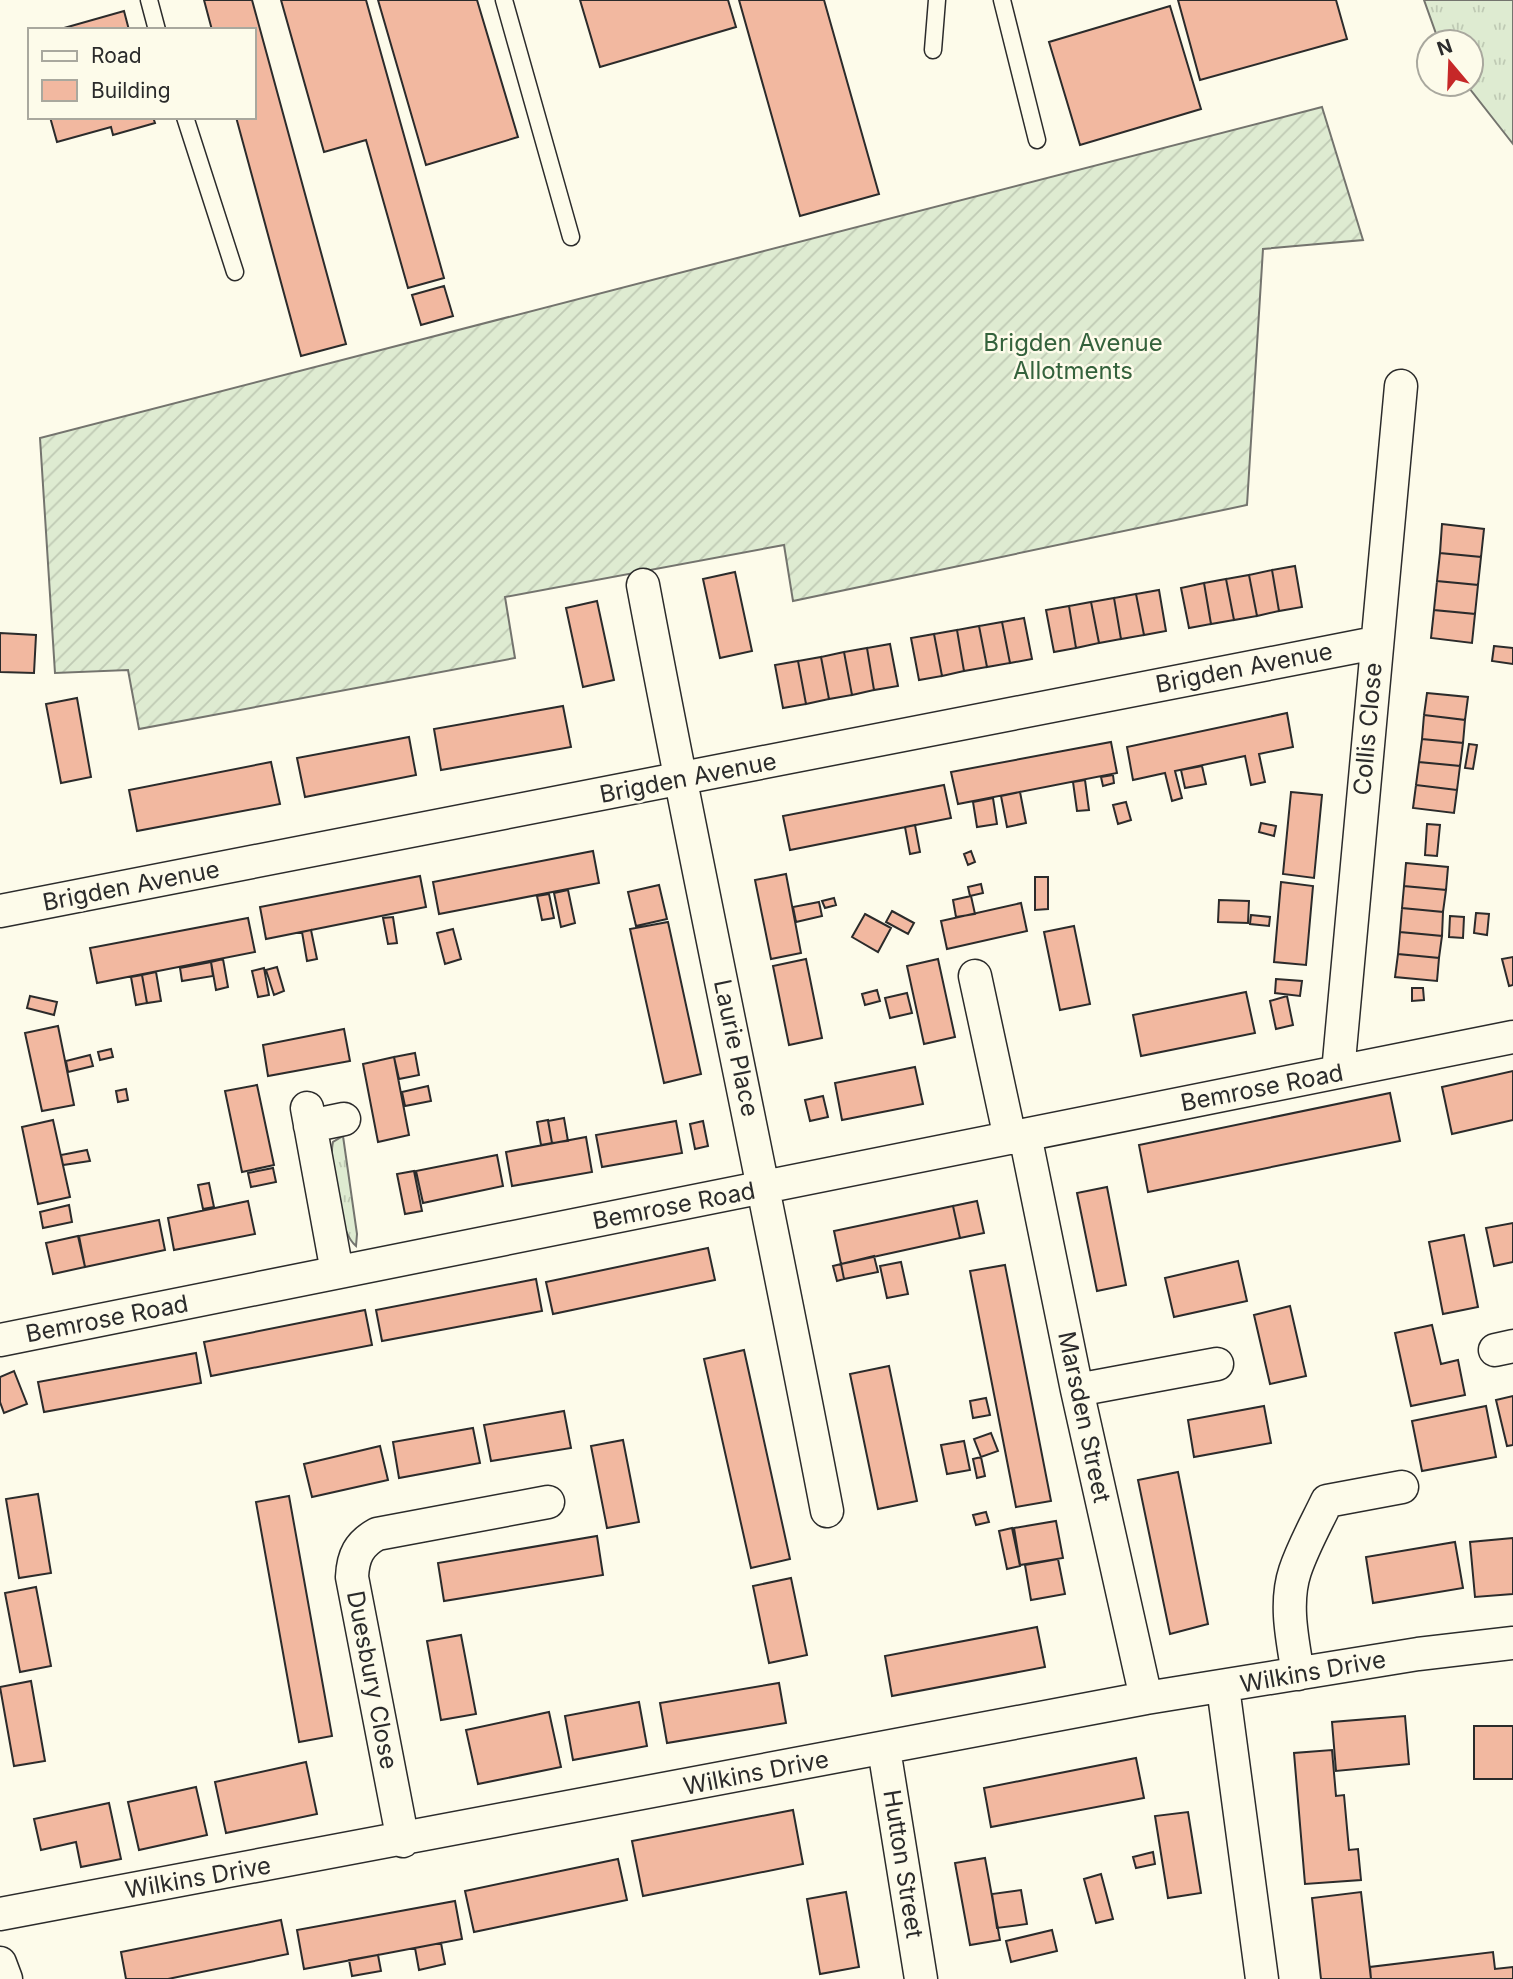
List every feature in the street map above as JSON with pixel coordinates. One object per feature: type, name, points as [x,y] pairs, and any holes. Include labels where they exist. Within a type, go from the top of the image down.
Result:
[{"type":"street","name":"Collis Close","points":[[1338,1072],[1401,386]]},
{"type":"street","name":"Laurie Place","points":[[643,585],[680,780],[765,1188],[827,1511]]},
{"type":"street","name":"Brigden Avenue","points":[[0,911],[1376,643]]},
{"type":"street","points":[[975,976],[1018,1137]]},
{"type":"street","name":"Bemrose Road","points":[[0,1340],[1513,1037]]},
{"type":"street","points":[[337,1272],[309,1117],[344,1119]]},
{"type":"street","name":"Marsden Street","points":[[1018,1137],[1146,1698]]},
{"type":"street","points":[[1077,1390],[1217,1364]]},
{"type":"street","points":[[1298,1674],[1291,1631],[1290,1601],[1294,1573],[1326,1501],[1402,1486]]},
{"type":"street","name":"Duesbury Close","points":[[403,1841],[352,1577],[353,1561],[364,1542],[377,1534],[548,1503]]},
{"type":"street","name":"Wilkins Drive","points":[[0,1914],[403,1841],[1146,1698],[1418,1654],[1513,1643]]},
{"type":"street","points":[[1223,1687],[1262,1979]]},
{"type":"street","name":"Hutton Street","points":[[884,1748],[921,1979]]},
{"type":"street","points":[[0,1963],[6,1979]]},
{"type":"lane","points":[[149,0],[156,28]]},
{"type":"lane","points":[[504,0],[571,237]]},
{"type":"lane","points":[[933,50],[937,0]]},
{"type":"lane","points":[[1002,0],[1037,140]]},
{"type":"lane","points":[[186,119],[235,272]]},
{"type":"green space","points":[[1424,0],[1513,0],[1513,144],[1477,98],[1485,98],[1485,28],[1434,28]]},
{"type":"green space","name":"Brigden Avenue Allotments","points":[[1322,107],[1363,240],[1263,249],[1247,505],[793,601],[784,545],[505,597],[515,658],[139,729],[128,670],[55,673],[40,438]]},
{"type":"green space","points":[[343,1136],[357,1234],[356,1246],[340,1212],[332,1165],[333,1142]]},
{"type":"building","points":[[204,0],[252,0],[346,344],[301,356],[237,119],[256,119],[256,28],[211,28]]},
{"type":"building","points":[[281,0],[366,0],[444,278],[408,288],[366,140],[324,152]]},
{"type":"building","points":[[378,0],[477,0],[518,137],[426,165]]},
{"type":"building","points":[[580,0],[728,0],[736,27],[600,67]]},
{"type":"building","points":[[739,0],[824,0],[879,194],[800,216]]},
{"type":"building","points":[[1178,0],[1336,0],[1347,39],[1200,80]]},
{"type":"building","points":[[1170,6],[1201,109],[1080,145],[1049,42]]},
{"type":"building","points":[[124,11],[128,28],[64,28]]},
{"type":"building","points":[[51,119],[154,119],[155,123],[113,135],[111,127],[57,142]]},
{"type":"building","points":[[444,286],[453,316],[421,325],[412,295]]},
{"type":"building","points":[[1442,524],[1484,529],[1481,557],[1440,553]]},
{"type":"building","points":[[1440,553],[1481,557],[1478,585],[1437,581]]},
{"type":"building","points":[[1295,566],[1302,607],[1279,611],[1272,570]]},
{"type":"building","points":[[1272,570],[1279,611],[1257,616],[1249,575]]},
{"type":"building","points":[[735,572],[752,651],[720,658],[703,579]]},
{"type":"building","points":[[1249,575],[1257,616],[1234,620],[1226,579]]},
{"type":"building","points":[[1226,579],[1234,620],[1211,624],[1204,583]]},
{"type":"building","points":[[1437,581],[1478,585],[1475,614],[1434,610]]},
{"type":"building","points":[[1204,583],[1211,624],[1189,628],[1181,588]]},
{"type":"building","points":[[1159,590],[1166,631],[1144,635],[1136,594]]},
{"type":"building","points":[[1136,594],[1144,635],[1121,639],[1114,598]]},
{"type":"building","points":[[1114,598],[1121,639],[1099,643],[1091,602]]},
{"type":"building","points":[[597,601],[614,680],[583,687],[566,608]]},
{"type":"building","points":[[1091,602],[1099,643],[1076,648],[1069,606]]},
{"type":"building","points":[[1069,606],[1076,648],[1054,652],[1046,610]]},
{"type":"building","points":[[1434,610],[1475,614],[1472,643],[1431,638]]},
{"type":"building","points":[[1024,618],[1032,659],[1010,663],[1002,622]]},
{"type":"building","points":[[1002,622],[1010,663],[987,667],[979,626]]},
{"type":"building","points":[[979,626],[987,667],[964,671],[957,630]]},
{"type":"building","points":[[957,630],[964,671],[942,676],[934,634]]},
{"type":"building","points":[[0,633],[36,635],[34,673],[0,672]]},
{"type":"building","points":[[934,634],[942,676],[919,680],[911,638]]},
{"type":"building","points":[[890,644],[898,686],[874,690],[867,648]]},
{"type":"building","points":[[1494,646],[1513,648],[1513,664],[1492,661]]},
{"type":"building","points":[[867,648],[874,690],[852,695],[844,652]]},
{"type":"building","points":[[844,652],[852,695],[829,699],[821,657]]},
{"type":"building","points":[[821,657],[829,699],[806,704],[798,661]]},
{"type":"building","points":[[798,661],[806,704],[783,708],[775,665]]},
{"type":"building","points":[[1427,693],[1468,697],[1465,720],[1424,715]]},
{"type":"building","points":[[77,698],[91,777],[61,783],[46,704]]},
{"type":"building","points":[[563,706],[571,747],[441,770],[434,729]]},
{"type":"building","points":[[1287,713],[1293,747],[1259,754],[1265,782],[1251,785],[1245,756],[1175,771],[1182,798],[1172,801],[1165,773],[1133,780],[1127,747]]},
{"type":"building","points":[[1424,715],[1465,720],[1463,743],[1422,739]]},
{"type":"building","points":[[409,737],[416,775],[305,797],[297,758]]},
{"type":"building","points":[[1422,739],[1463,743],[1460,766],[1419,762]]},
{"type":"building","points":[[1111,742],[1117,773],[958,804],[951,772]]},
{"type":"building","points":[[1469,744],[1477,745],[1473,769],[1465,768]]},
{"type":"building","points":[[271,762],[280,804],[137,831],[129,790]]},
{"type":"building","points":[[1419,762],[1460,766],[1457,790],[1416,785]]},
{"type":"building","points":[[1202,766],[1206,784],[1185,788],[1181,770]]},
{"type":"building","points":[[1113,775],[1114,783],[1103,786],[1101,777]]},
{"type":"building","points":[[1085,780],[1089,810],[1077,811],[1073,782]]},
{"type":"building","points":[[944,785],[951,818],[790,850],[783,816]]},
{"type":"building","points":[[1416,785],[1457,790],[1454,813],[1413,808]]},
{"type":"building","points":[[1020,792],[1026,823],[1007,827],[1001,796]]},
{"type":"building","points":[[1291,792],[1322,795],[1314,878],[1283,874]]},
{"type":"building","points":[[993,798],[997,824],[977,827],[973,802]]},
{"type":"building","points":[[1126,802],[1131,820],[1118,824],[1113,805]]},
{"type":"building","points":[[1261,823],[1276,826],[1274,836],[1259,832]]},
{"type":"building","points":[[1427,824],[1440,825],[1437,856],[1425,855]]},
{"type":"building","points":[[915,825],[920,852],[910,854],[905,827]]},
{"type":"building","points":[[593,851],[599,883],[439,914],[433,882]]},
{"type":"building","points":[[971,851],[975,862],[968,865],[964,854]]},
{"type":"building","points":[[1406,863],[1448,867],[1446,890],[1404,886]]},
{"type":"building","points":[[786,874],[801,953],[771,959],[755,880]]},
{"type":"building","points":[[420,876],[426,907],[266,939],[260,907]]},
{"type":"building","points":[[1035,877],[1048,877],[1048,909],[1035,910]]},
{"type":"building","points":[[1281,882],[1313,886],[1306,965],[1274,962]]},
{"type":"building","points":[[981,884],[983,893],[970,896],[968,887]]},
{"type":"building","points":[[659,885],[667,919],[636,926],[628,892]]},
{"type":"building","points":[[1404,886],[1446,890],[1443,912],[1402,908]]},
{"type":"building","points":[[568,890],[575,923],[561,927],[554,893]]},
{"type":"building","points":[[549,894],[554,918],[542,920],[537,896]]},
{"type":"building","points":[[971,896],[975,914],[956,917],[953,900]]},
{"type":"building","points":[[834,898],[836,905],[825,908],[822,901]]},
{"type":"building","points":[[1219,900],[1249,901],[1248,923],[1218,922]]},
{"type":"building","points":[[819,902],[822,916],[796,922],[793,907]]},
{"type":"building","points":[[1021,903],[1027,931],[947,949],[941,921]]},
{"type":"building","points":[[1402,908],[1443,912],[1442,936],[1400,932]]},
{"type":"building","points":[[892,911],[914,923],[908,934],[886,922]]},
{"type":"building","points":[[1476,913],[1489,914],[1487,935],[1474,933]]},
{"type":"building","points":[[865,914],[891,928],[878,952],[852,937]]},
{"type":"building","points":[[1251,915],[1270,917],[1269,926],[1250,924]]},
{"type":"building","points":[[1450,916],[1464,917],[1463,938],[1449,937]]},
{"type":"building","points":[[393,917],[397,943],[388,944],[383,918]]},
{"type":"building","points":[[248,918],[255,952],[97,983],[90,948]]},
{"type":"building","points":[[668,922],[701,1074],[664,1083],[630,929]]},
{"type":"building","points":[[1074,926],[1090,1004],[1060,1010],[1044,932]]},
{"type":"building","points":[[453,929],[461,959],[445,964],[437,933]]},
{"type":"building","points":[[311,930],[317,959],[307,961],[302,932]]},
{"type":"building","points":[[1400,932],[1442,936],[1439,958],[1398,954]]},
{"type":"building","points":[[1398,954],[1439,958],[1437,981],[1395,977]]},
{"type":"building","points":[[1513,957],[1513,985],[1509,986],[1502,959]]},
{"type":"building","points":[[223,959],[228,987],[216,990],[211,962]]},
{"type":"building","points":[[806,959],[822,1038],[789,1045],[773,966]]},
{"type":"building","points":[[938,959],[955,1037],[924,1044],[907,966]]},
{"type":"building","points":[[211,962],[213,976],[182,981],[180,968]]},
{"type":"building","points":[[277,967],[284,991],[274,995],[266,970]]},
{"type":"building","points":[[264,968],[269,995],[258,997],[252,971]]},
{"type":"building","points":[[156,972],[161,1001],[147,1003],[142,975]]},
{"type":"building","points":[[142,975],[147,1003],[136,1005],[131,977]]},
{"type":"building","points":[[1276,979],[1302,981],[1300,996],[1275,993]]},
{"type":"building","points":[[1412,988],[1423,988],[1424,1000],[1412,1001]]},
{"type":"building","points":[[877,990],[880,1001],[865,1005],[862,994]]},
{"type":"building","points":[[1246,992],[1255,1033],[1141,1056],[1133,1015]]},
{"type":"building","points":[[907,993],[912,1013],[890,1018],[885,998]]},
{"type":"building","points":[[30,996],[57,1002],[54,1015],[27,1008]]},
{"type":"building","points":[[1287,996],[1293,1025],[1276,1029],[1270,1001]]},
{"type":"building","points":[[58,1026],[74,1105],[42,1111],[25,1033]]},
{"type":"building","points":[[344,1029],[350,1061],[268,1076],[263,1045]]},
{"type":"building","points":[[111,1049],[113,1057],[100,1060],[98,1052]]},
{"type":"building","points":[[415,1053],[419,1075],[399,1079],[394,1057]]},
{"type":"building","points":[[90,1055],[93,1066],[68,1072],[66,1061]]},
{"type":"building","points":[[394,1057],[409,1135],[378,1142],[363,1064]]},
{"type":"building","points":[[915,1067],[923,1104],[842,1120],[835,1083]]},
{"type":"building","points":[[1513,1071],[1513,1120],[1452,1134],[1442,1087]]},
{"type":"building","points":[[257,1085],[274,1165],[242,1172],[225,1091]]},
{"type":"building","points":[[428,1086],[431,1101],[405,1106],[402,1092]]},
{"type":"building","points":[[126,1089],[128,1100],[118,1102],[116,1091]]},
{"type":"building","points":[[1390,1093],[1400,1141],[1148,1192],[1139,1145]]},
{"type":"building","points":[[823,1096],[828,1117],[810,1121],[805,1100]]},
{"type":"building","points":[[564,1118],[568,1141],[552,1143],[548,1121]]},
{"type":"building","points":[[53,1120],[70,1197],[38,1204],[22,1127]]},
{"type":"building","points":[[548,1120],[552,1143],[541,1145],[537,1122]]},
{"type":"building","points":[[676,1121],[682,1153],[602,1167],[596,1135]]},
{"type":"building","points":[[703,1121],[708,1146],[695,1149],[690,1124]]},
{"type":"building","points":[[586,1137],[592,1172],[512,1186],[506,1152]]},
{"type":"building","points":[[87,1150],[90,1161],[63,1165],[61,1155]]},
{"type":"building","points":[[497,1155],[503,1186],[423,1203],[416,1171]]},
{"type":"building","points":[[273,1168],[276,1182],[251,1187],[248,1173]]},
{"type":"building","points":[[414,1171],[422,1211],[405,1214],[397,1174]]},
{"type":"building","points":[[209,1183],[214,1207],[203,1209],[198,1185]]},
{"type":"building","points":[[1107,1187],[1126,1285],[1097,1291],[1077,1193]]},
{"type":"building","points":[[248,1201],[255,1234],[174,1250],[168,1218]]},
{"type":"building","points":[[977,1201],[984,1233],[960,1238],[953,1206]]},
{"type":"building","points":[[69,1205],[72,1222],[43,1228],[40,1212]]},
{"type":"building","points":[[953,1206],[960,1238],[841,1264],[834,1231]]},
{"type":"building","points":[[159,1220],[165,1250],[85,1267],[79,1236]]},
{"type":"building","points":[[1513,1223],[1513,1262],[1494,1266],[1486,1228]]},
{"type":"building","points":[[1464,1235],[1478,1307],[1443,1314],[1429,1242]]},
{"type":"building","points":[[78,1236],[85,1267],[53,1274],[46,1243]]},
{"type":"building","points":[[708,1248],[715,1280],[553,1314],[546,1282]]},
{"type":"building","points":[[874,1256],[878,1272],[844,1279],[841,1264]]},
{"type":"building","points":[[1238,1261],[1247,1301],[1174,1317],[1165,1278]]},
{"type":"building","points":[[901,1262],[908,1294],[887,1298],[880,1266]]},
{"type":"building","points":[[841,1264],[844,1279],[837,1281],[833,1266]]},
{"type":"building","points":[[1005,1265],[1051,1501],[1016,1507],[970,1271]]},
{"type":"building","points":[[536,1279],[542,1311],[382,1341],[376,1310]]},
{"type":"building","points":[[1290,1306],[1306,1376],[1270,1384],[1254,1315]]},
{"type":"building","points":[[365,1310],[372,1345],[211,1376],[204,1342]]},
{"type":"building","points":[[1432,1325],[1441,1364],[1458,1360],[1465,1395],[1411,1406],[1395,1333]]},
{"type":"building","points":[[744,1350],[790,1559],[751,1568],[704,1359]]},
{"type":"building","points":[[196,1353],[201,1383],[44,1412],[38,1382]]},
{"type":"building","points":[[889,1366],[917,1501],[878,1509],[850,1374]]},
{"type":"building","points":[[14,1371],[27,1404],[4,1413],[0,1402],[0,1377]]},
{"type":"building","points":[[1513,1396],[1513,1445],[1507,1446],[1496,1400]]},
{"type":"building","points":[[986,1398],[990,1415],[973,1418],[970,1401]]},
{"type":"building","points":[[1264,1406],[1271,1443],[1194,1457],[1188,1420]]},
{"type":"building","points":[[1486,1406],[1496,1457],[1422,1471],[1412,1421]]},
{"type":"building","points":[[564,1411],[571,1448],[491,1461],[484,1425]]},
{"type":"building","points":[[473,1428],[480,1463],[399,1478],[393,1442]]},
{"type":"building","points":[[991,1433],[998,1451],[981,1457],[974,1439]]},
{"type":"building","points":[[623,1440],[639,1522],[607,1528],[591,1446]]},
{"type":"building","points":[[964,1441],[970,1470],[947,1474],[941,1445]]},
{"type":"building","points":[[380,1446],[388,1480],[312,1497],[304,1464]]},
{"type":"building","points":[[981,1457],[985,1476],[977,1478],[973,1459]]},
{"type":"building","points":[[1178,1472],[1208,1624],[1170,1634],[1138,1480]]},
{"type":"building","points":[[38,1494],[51,1573],[19,1578],[6,1499]]},
{"type":"building","points":[[289,1496],[332,1736],[299,1742],[256,1502]]},
{"type":"building","points":[[986,1512],[989,1522],[976,1525],[973,1515]]},
{"type":"building","points":[[1056,1521],[1063,1558],[1020,1565],[1014,1528]]},
{"type":"building","points":[[1012,1528],[1020,1566],[1007,1569],[999,1531]]},
{"type":"building","points":[[597,1536],[603,1575],[444,1601],[438,1563]]},
{"type":"building","points":[[1513,1538],[1513,1594],[1475,1597],[1470,1542]]},
{"type":"building","points":[[1455,1542],[1463,1588],[1373,1603],[1366,1557]]},
{"type":"building","points":[[1058,1559],[1065,1594],[1031,1600],[1025,1565]]},
{"type":"building","points":[[791,1578],[807,1655],[769,1663],[753,1586]]},
{"type":"building","points":[[36,1587],[51,1666],[20,1672],[5,1593]]},
{"type":"building","points":[[1037,1627],[1045,1667],[892,1696],[885,1656]]},
{"type":"building","points":[[461,1635],[476,1714],[441,1720],[427,1641]]},
{"type":"building","points":[[31,1681],[45,1761],[14,1766],[0,1687]]},
{"type":"building","points":[[779,1683],[786,1723],[667,1743],[660,1703]]},
{"type":"building","points":[[639,1702],[647,1746],[573,1760],[565,1716]]},
{"type":"building","points":[[549,1712],[561,1767],[478,1784],[466,1730]]},
{"type":"building","points":[[1405,1716],[1409,1764],[1336,1771],[1332,1722]]},
{"type":"building","points":[[1474,1726],[1513,1726],[1513,1779],[1474,1779]]},
{"type":"building","points":[[1332,1750],[1336,1796],[1344,1795],[1349,1850],[1358,1849],[1361,1880],[1305,1884],[1294,1753]]},
{"type":"building","points":[[1136,1758],[1144,1798],[991,1827],[984,1788]]},
{"type":"building","points":[[306,1762],[317,1814],[226,1833],[215,1782]]},
{"type":"building","points":[[196,1787],[207,1835],[139,1850],[128,1802]]},
{"type":"building","points":[[109,1803],[121,1859],[81,1867],[76,1842],[41,1850],[34,1819]]},
{"type":"building","points":[[793,1810],[803,1864],[643,1896],[632,1841]]},
{"type":"building","points":[[1188,1812],[1201,1893],[1168,1898],[1155,1816]]},
{"type":"building","points":[[1153,1852],[1155,1864],[1136,1868],[1133,1857]]},
{"type":"building","points":[[985,1858],[1000,1940],[970,1945],[955,1863]]},
{"type":"building","points":[[618,1859],[627,1900],[474,1932],[465,1891]]},
{"type":"building","points":[[1101,1874],[1113,1919],[1096,1923],[1084,1879]]},
{"type":"building","points":[[1021,1890],[1027,1924],[997,1928],[992,1894]]},
{"type":"building","points":[[846,1892],[859,1967],[820,1974],[807,1899]]},
{"type":"building","points":[[1361,1892],[1371,1979],[1321,1979],[1312,1898]]},
{"type":"building","points":[[455,1901],[462,1939],[304,1969],[297,1930]]},
{"type":"building","points":[[281,1920],[288,1954],[168,1979],[126,1979],[121,1952]]},
{"type":"building","points":[[1052,1930],[1057,1951],[1011,1962],[1006,1941]]},
{"type":"building","points":[[441,1943],[445,1964],[419,1970],[415,1948]]},
{"type":"building","points":[[1493,1952],[1495,1969],[1513,1967],[1513,1979],[1371,1979],[1370,1967]]},
{"type":"building","points":[[378,1955],[381,1971],[352,1976],[349,1960]]}]
